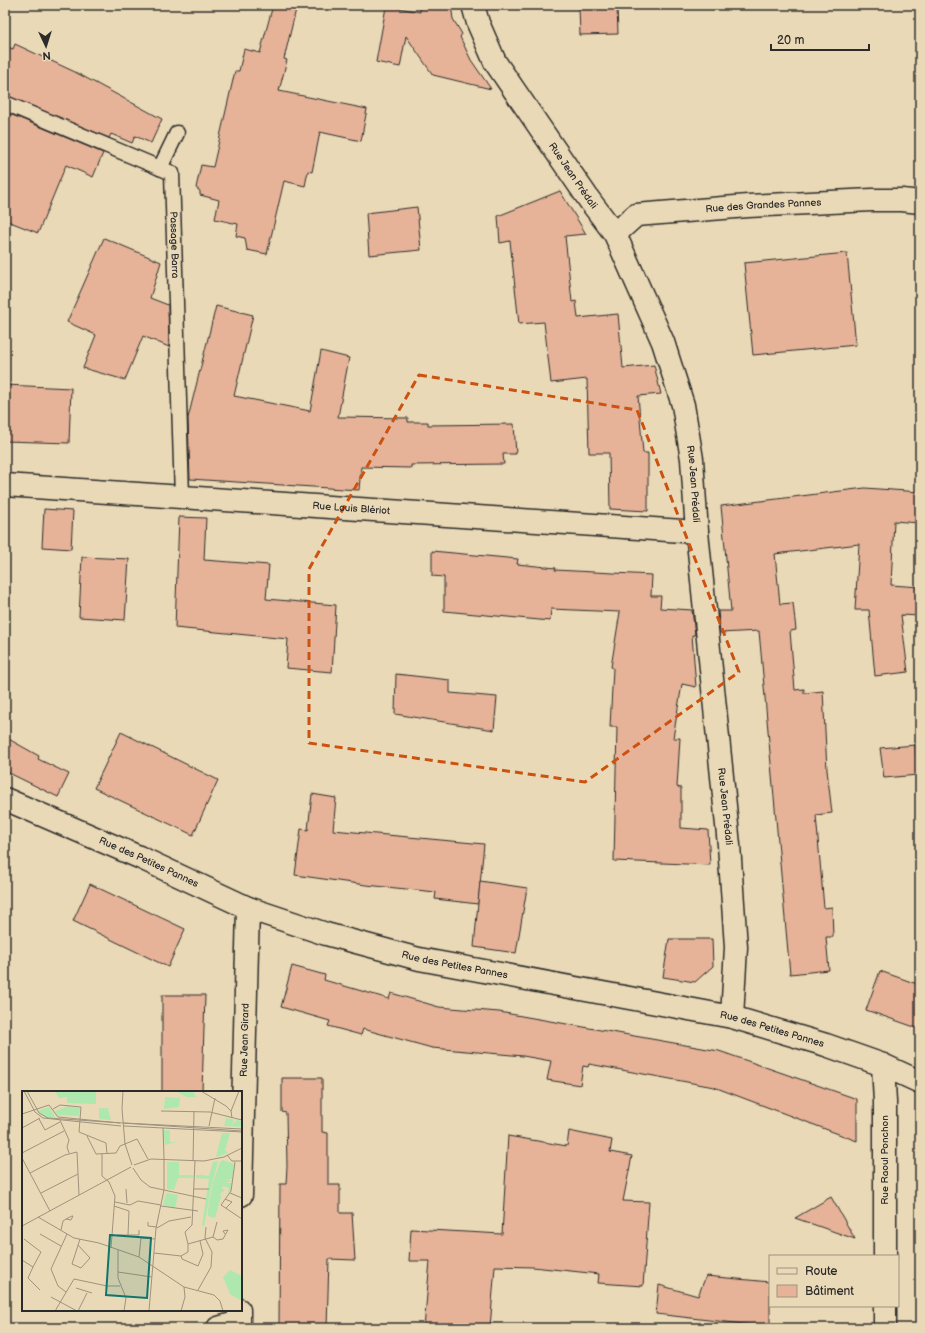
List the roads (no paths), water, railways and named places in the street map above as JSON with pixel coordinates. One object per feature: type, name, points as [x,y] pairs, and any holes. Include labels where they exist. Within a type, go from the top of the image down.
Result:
[{"type":"street","name":"Rue Jean Prédali","points":[[473,5],[478,23],[495,62],[590,201],[615,234],[663,342],[682,405],[692,459],[697,532],[729,846],[736,947],[732,1017]]},
{"type":"street","name":"Rue des Grandes Pannes","points":[[615,234],[636,215],[670,211],[872,200],[902,200],[920,202]]},
{"type":"street","name":"Rue Louis Blériot","points":[[5,485],[697,532]]},
{"type":"street","name":"Rue des Petites Pannes","points":[[5,800],[139,857],[248,908],[326,934],[418,959],[732,1017],[883,1065],[920,1082]]},
{"type":"street","name":"Rue Jean Girard","points":[[242,1154],[248,908]]},
{"type":"street","name":"Rue Raoul Ponchon","points":[[883,1065],[886,1102],[885,1255]]},
{"type":"street","points":[[885,1307],[885,1328]]},
{"type":"street","points":[[218,1328],[239,1320]]},
{"type":"lane","name":"Passage Barra","points":[[5,103],[172,173],[182,497]]},
{"type":"lane","points":[[160,168],[177,134]]}]
